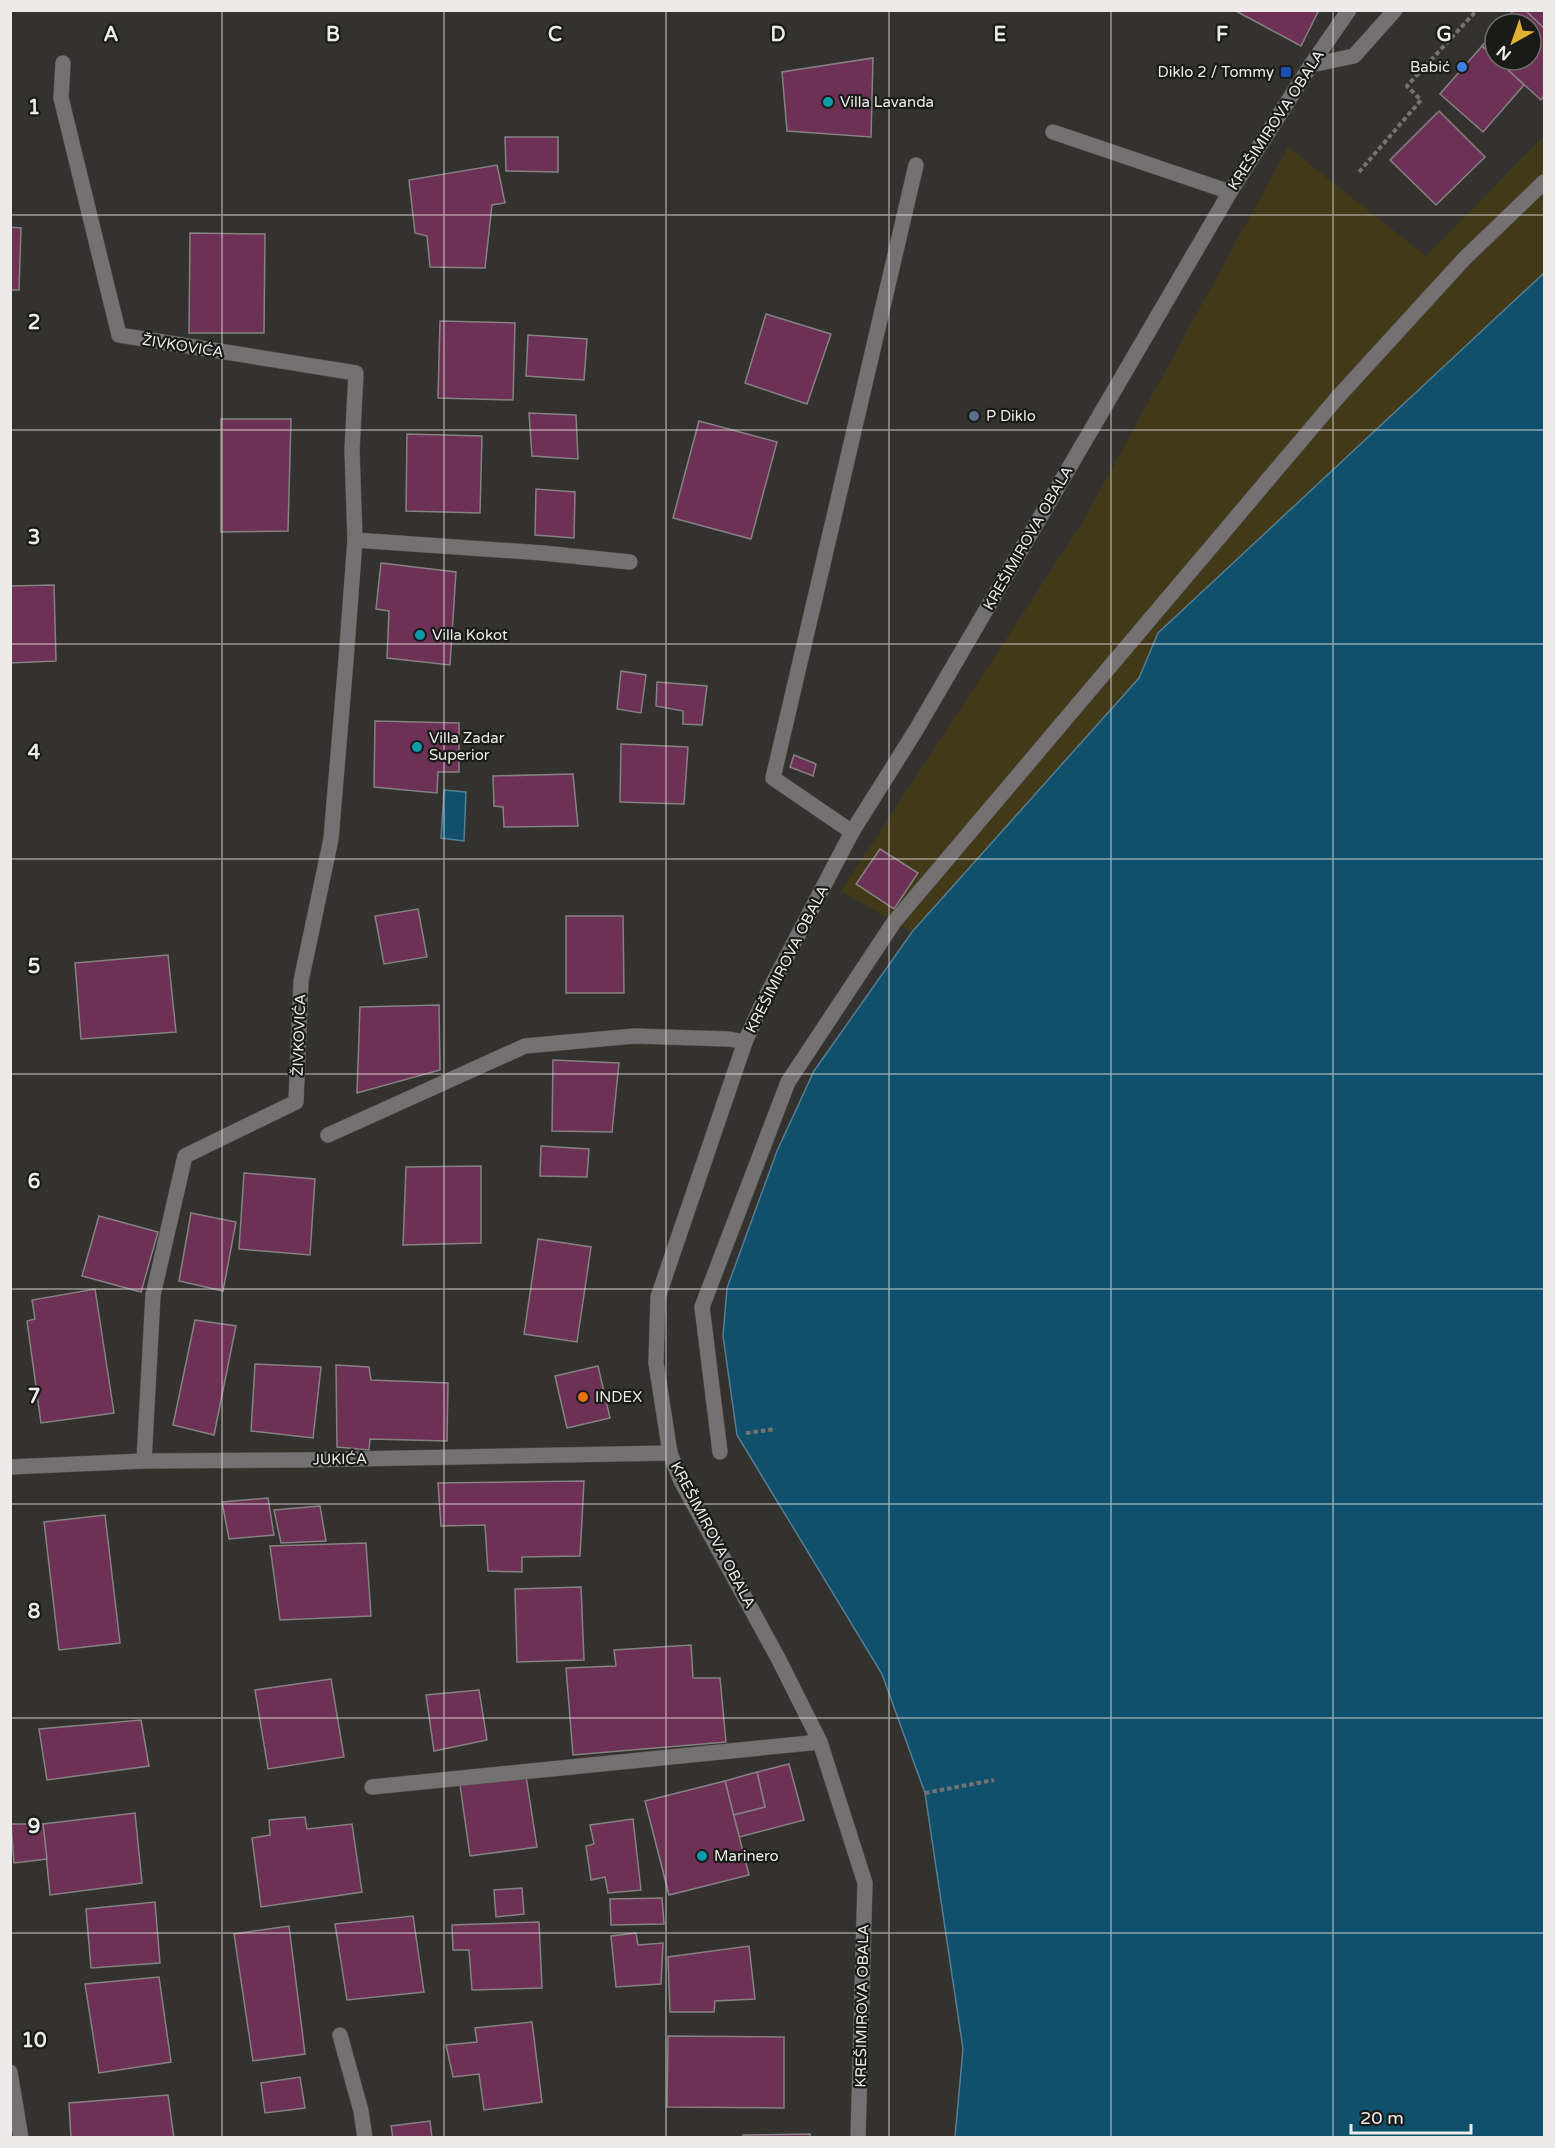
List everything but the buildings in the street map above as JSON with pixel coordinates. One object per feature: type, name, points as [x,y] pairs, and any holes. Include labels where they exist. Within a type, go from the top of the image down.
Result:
[{"type":"street","name":"KREŠIMIROVA OBALA","points":[[858,2138],[864,1883],[820,1742],[778,1658],[681,1481],[670,1453],[656,1363],[658,1297],[745,1042],[763,1002],[852,832],[922,719],[1230,192],[1349,10]]},
{"type":"street","points":[[1311,65],[1354,56],[1395,10]]},
{"type":"street","name":"ŽIVKOVIĆA","points":[[63,63],[61,98],[119,335],[356,373],[352,450],[355,540],[331,839],[301,981],[296,1102],[185,1156],[153,1295],[144,1461]]},
{"type":"street","points":[[1053,132],[1230,192]]},
{"type":"street","points":[[852,832],[774,778],[916,165]]},
{"type":"street","points":[[720,1452],[702,1307],[788,1082],[902,913],[1337,398],[1464,259],[1545,182]]},
{"type":"street","points":[[355,540],[543,553],[630,562]]},
{"type":"street","points":[[328,1135],[525,1046],[634,1036],[729,1039],[745,1042]]},
{"type":"street","name":"JUKIĆA","points":[[10,1467],[144,1461],[670,1453]]},
{"type":"street","points":[[372,1787],[820,1742]]},
{"type":"street","points":[[340,2035],[361,2111],[365,2138]]},
{"type":"street","points":[[10,2072],[21,2138]]},
{"type":"path","points":[[1359,172],[1420,100],[1407,86],[1477,10]]},
{"type":"path","points":[[736,1435],[776,1429]]},
{"type":"path","points":[[925,1793],[994,1780]]},
{"type":"sand","points":[[1544,136],[1544,273],[1159,633],[1139,678],[912,932],[841,891],[1082,523],[1288,147],[1426,256]]},
{"type":"water","points":[[1544,273],[1544,2137],[955,2137],[963,2049],[925,1793],[882,1674],[737,1435],[723,1336],[727,1288],[777,1151],[814,1071],[912,932],[1139,678],[1158,633]]},
{"type":"water","points":[[444,790],[466,792],[464,841],[441,838]]},
{"type":"place","name":"Babić","points":[[1462,67]]},
{"type":"place","name":"Diklo 2 / Tommy","points":[[1286,72]]},
{"type":"place","name":"Villa Lavanda","points":[[828,102]]},
{"type":"place","name":"P Diklo","points":[[974,416]]},
{"type":"place","name":"Villa Kokot","points":[[420,635]]},
{"type":"place","name":"Villa Zadar Superior","points":[[417,747]]},
{"type":"place","name":"INDEX","points":[[583,1397]]},
{"type":"place","name":"Marinero","points":[[702,1856]]}]
